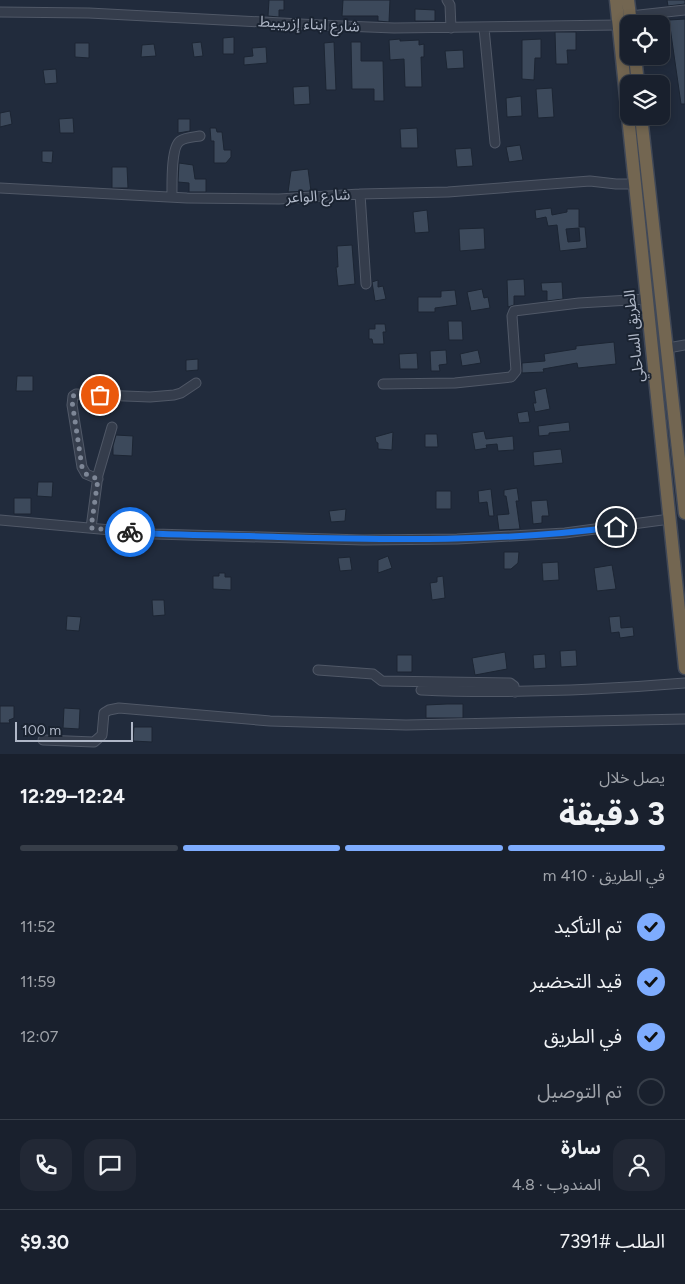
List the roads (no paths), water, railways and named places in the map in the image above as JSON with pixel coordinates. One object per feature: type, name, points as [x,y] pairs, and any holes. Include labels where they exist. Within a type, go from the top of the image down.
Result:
[{"type":"highway","name":"الطريق الساحلي","points":[[616,0],[623,15]]},
{"type":"highway","name":"الطريق الساحلي","points":[[627,15],[628,0]]},
{"type":"highway","name":"الطريق الساحلي","points":[[628,65],[635,184],[685,668]]},
{"type":"highway","points":[[642,125],[685,513]]},
{"type":"street","points":[[447,0],[450,5],[451,28]]},
{"type":"street","name":"شارع ابناء إزريبيط","points":[[660,15],[685,10]]},
{"type":"street","name":"شارع ابناء إزريبيط","points":[[0,12],[89,13],[319,26],[484,28],[620,22]]},
{"type":"street","points":[[484,28],[495,143]]},
{"type":"street","points":[[172,196],[174,152],[177,143],[184,139],[200,136]]},
{"type":"street","name":"شارع الواعر","points":[[0,188],[187,198],[279,199],[360,194],[448,192],[590,181],[635,184]]},
{"type":"street","points":[[360,194],[366,284]]},
{"type":"street","points":[[383,384],[455,382],[512,377],[516,371],[512,316],[514,312],[579,303],[647,299]]},
{"type":"street","points":[[668,348],[685,345]]},
{"type":"street","points":[[98,479],[86,474],[82,467],[72,405],[73,396],[76,394],[150,397],[174,395],[181,393],[196,382]]},
{"type":"street","points":[[91,528],[98,479],[112,428]]},
{"type":"street","points":[[0,520],[155,534],[416,540],[580,531],[670,519]]},
{"type":"street","points":[[318,670],[369,674],[382,681],[510,683],[515,688],[515,692]]},
{"type":"street","points":[[421,690],[515,692],[685,684]]},
{"type":"street","points":[[43,740],[94,742],[102,735],[104,713],[119,708],[270,721],[406,725],[685,719]]}]
